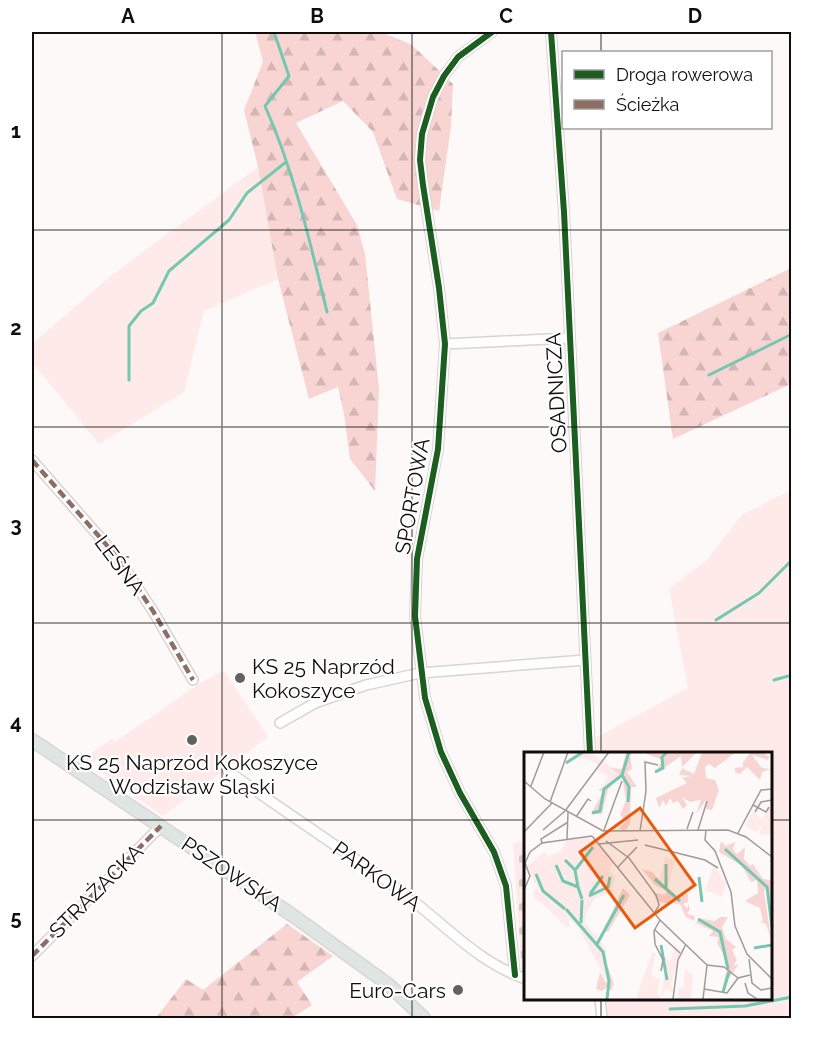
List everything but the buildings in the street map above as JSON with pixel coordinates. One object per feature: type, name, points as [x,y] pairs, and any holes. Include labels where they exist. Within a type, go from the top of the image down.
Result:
[{"type":"main road","name":"PSZOWSKA","points":[[32,740],[346,953],[389,985],[424,1018]]},
{"type":"street","name":"SPORTOWA","points":[[492,32],[458,57],[444,76],[433,97],[422,134],[420,160],[446,344],[438,449],[417,559],[415,616],[420,673],[441,752],[460,793],[494,852],[506,886],[515,975]]},
{"type":"street","name":"OSADNICZA","points":[[551,32],[564,212],[590,752]]},
{"type":"street","points":[[446,344],[570,338]]},
{"type":"street","name":"LEŚNA","points":[[32,460],[118,558],[153,611],[193,681]]},
{"type":"street","points":[[280,723],[315,703],[366,685],[420,673],[585,660]]},
{"type":"street","name":"PARKOWA","points":[[228,771],[403,893],[483,957],[524,978]]},
{"type":"street","name":"STRAŻACKA","points":[[32,956],[161,826]]},
{"type":"street","points":[[600,999],[602,1018]]},
{"type":"green space","points":[[253,32],[381,32],[412,45],[453,84],[451,126],[439,211],[397,199],[373,132],[343,101],[296,123],[357,225],[365,254],[379,389],[375,491],[350,459],[338,387],[309,399],[278,279],[258,167],[244,110],[263,62],[256,35]]},
{"type":"green space","points":[[258,167],[278,279],[204,311],[184,392],[99,444],[32,362],[32,344],[112,275]]},
{"type":"green space","points":[[791,268],[791,384],[673,439],[658,333]]},
{"type":"green space","points":[[791,490],[791,1018],[608,1018],[607,999],[772,999],[772,752],[591,752],[590,741],[688,688],[669,589],[706,561],[742,515]]},
{"type":"green space","name":"KS 25 Naprzód Kokoszyce Wodzisław Śląski","points":[[224,671],[268,737],[163,816],[101,772],[102,758],[88,764],[79,762],[112,739],[115,742],[202,682]]},
{"type":"green space","points":[[524,842],[524,974],[522,974],[513,843]]},
{"type":"green space","points":[[287,924],[333,956],[297,982],[312,1005],[292,1018],[156,1018],[186,979],[203,990]]},
{"type":"waterway","points":[[274,32],[289,76],[265,106],[293,181],[327,312]]},
{"type":"waterway","points":[[129,380],[129,326],[141,311],[153,303],[169,271],[229,220],[247,193],[286,162]]},
{"type":"waterway","points":[[709,375],[792,334]]},
{"type":"waterway","points":[[716,620],[759,593],[792,560]]},
{"type":"waterway","points":[[774,680],[792,675]]},
{"type":"waterway","points":[[670,1009],[745,1006],[792,997]]},
{"type":"marked path","points":[[32,460],[118,558],[153,611],[193,680]]},
{"type":"marked path","points":[[32,956],[161,826]]},
{"type":"cycle path","points":[[492,32],[458,57],[444,76],[433,97],[422,134],[420,160],[445,344],[438,449],[417,559],[415,616],[425,698],[441,752],[460,793],[494,852],[506,886],[515,975]]},
{"type":"cycle path","points":[[551,32],[564,212],[590,752]]},
{"type":"place","name":"KS 25 Naprzód Kokoszyce","points":[[240,678]]},
{"type":"place","name":"KS 25 Naprzód Kokoszyce Wodzisław Śląski","points":[[192,740]]},
{"type":"place","name":"Euro-Cars","points":[[458,990]]}]
